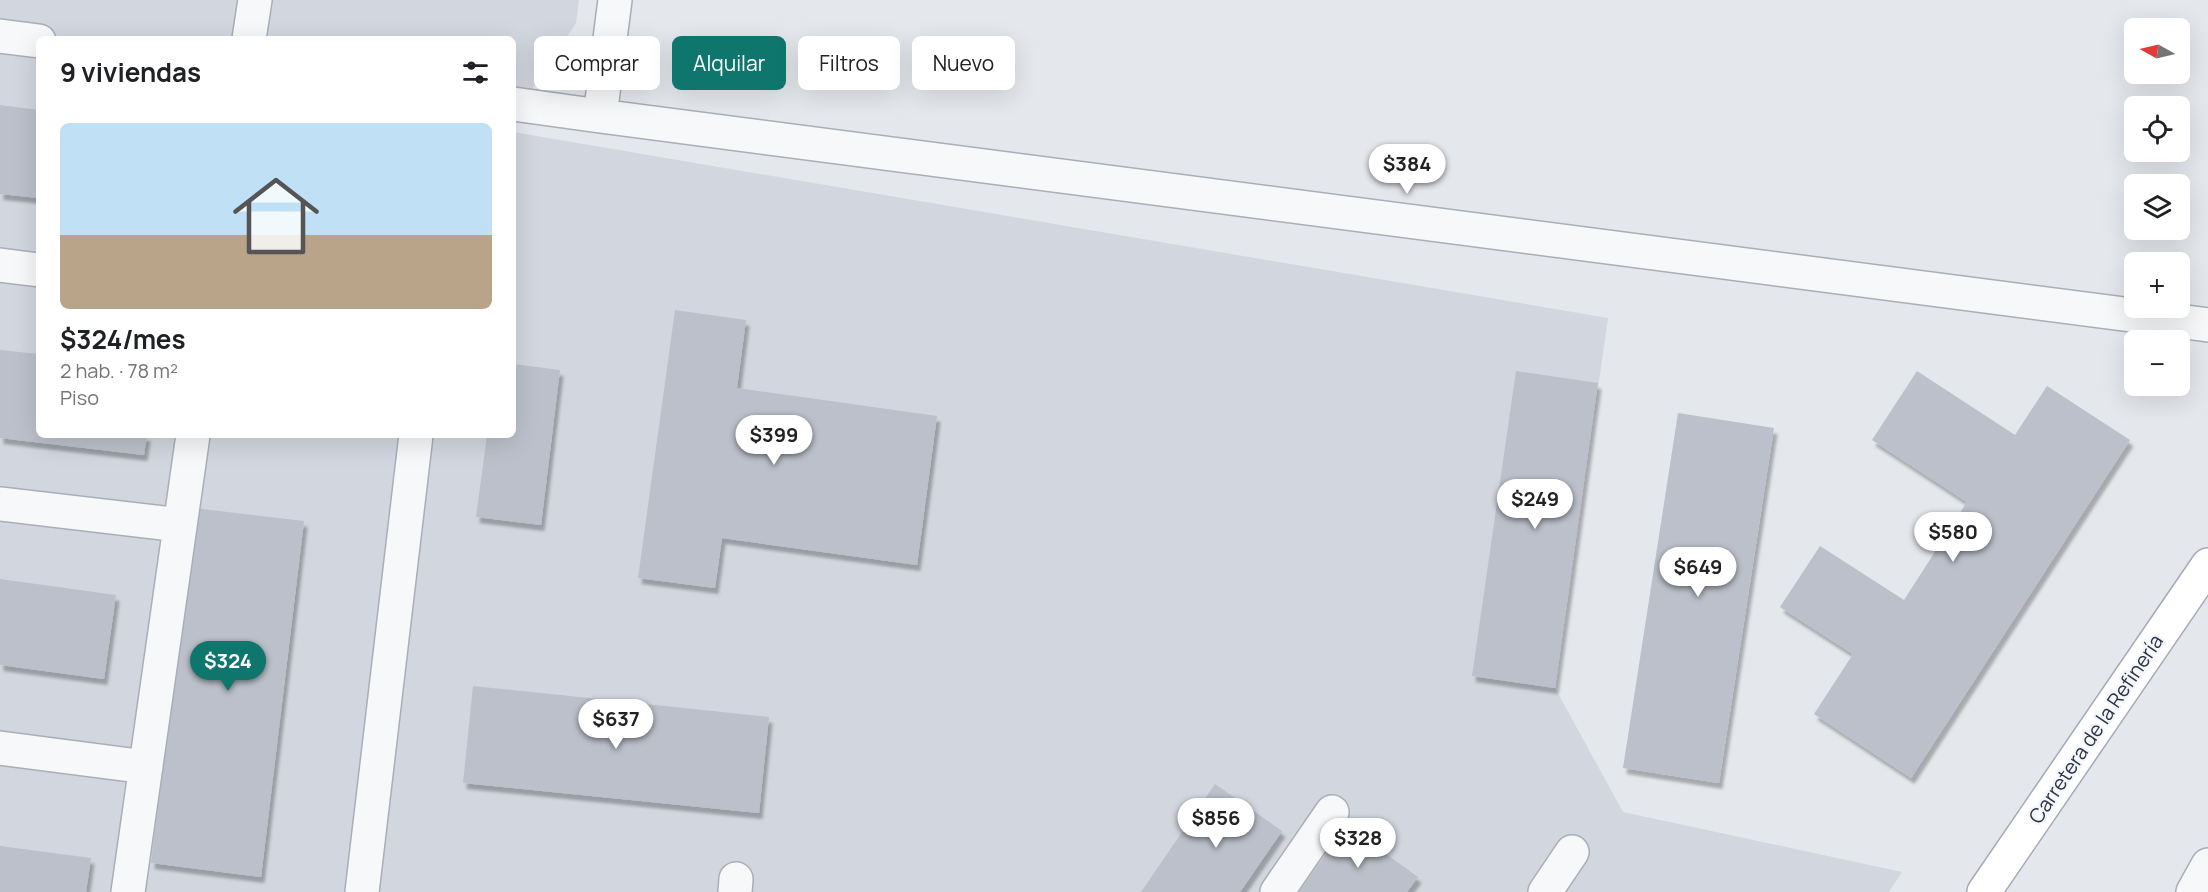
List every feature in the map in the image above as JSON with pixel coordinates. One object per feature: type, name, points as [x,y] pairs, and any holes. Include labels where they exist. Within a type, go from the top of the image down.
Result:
[{"type":"main road","name":"Carretera de la Refinería","points":[[1984,892],[2208,566]]},
{"type":"street","points":[[249,36],[255,0]]},
{"type":"street","points":[[600,116],[615,0]]},
{"type":"street","points":[[0,36],[36,41]]},
{"type":"street","points":[[516,104],[2208,325]]},
{"type":"street","points":[[0,265],[36,270]]},
{"type":"street","points":[[128,892],[193,438]]},
{"type":"street","points":[[362,892],[416,438]]},
{"type":"street","points":[[0,504],[180,525]]},
{"type":"street","points":[[0,748],[146,767]]},
{"type":"street","points":[[1277,892],[1332,812]]},
{"type":"street","points":[[1545,892],[1572,852]]},
{"type":"street","points":[[2193,892],[2208,865]]},
{"type":"shaded area","points":[[0,0],[579,0],[576,23],[567,36],[534,36],[534,86],[516,113],[516,36],[36,36],[36,438],[516,438],[516,133],[1608,318],[1555,688],[1623,812],[1902,872],[1889,892],[0,892]]},
{"type":"building","points":[[0,105],[36,110],[36,198],[0,194]]},
{"type":"building","points":[[675,310],[746,320],[737,388],[937,416],[917,565],[722,538],[715,588],[638,578]]},
{"type":"building","points":[[0,350],[36,354],[36,438],[147,438],[144,455],[0,438]]},
{"type":"building","points":[[516,364],[560,370],[541,525],[476,517],[487,438],[516,438]]},
{"type":"building","points":[[1516,371],[1598,383],[1555,688],[1472,676]]},
{"type":"building","points":[[1917,371],[2015,435],[2047,386],[2130,440],[1911,778],[1814,714],[1853,654],[1780,607],[1820,546],[1904,600],[1967,502],[1872,440]]},
{"type":"building","points":[[1678,413],[1774,428],[1719,783],[1623,768]]},
{"type":"building","points":[[194,508],[304,521],[261,877],[151,863]]},
{"type":"building","points":[[0,579],[116,595],[104,679],[0,665]]},
{"type":"building","points":[[473,686],[769,717],[759,813],[463,783]]},
{"type":"building","points":[[1215,784],[1282,831],[1240,892],[1141,892]]},
{"type":"building","points":[[1346,825],[1418,877],[1407,892],[1299,892]]},
{"type":"building","points":[[0,846],[91,858],[86,892],[0,892]]}]
